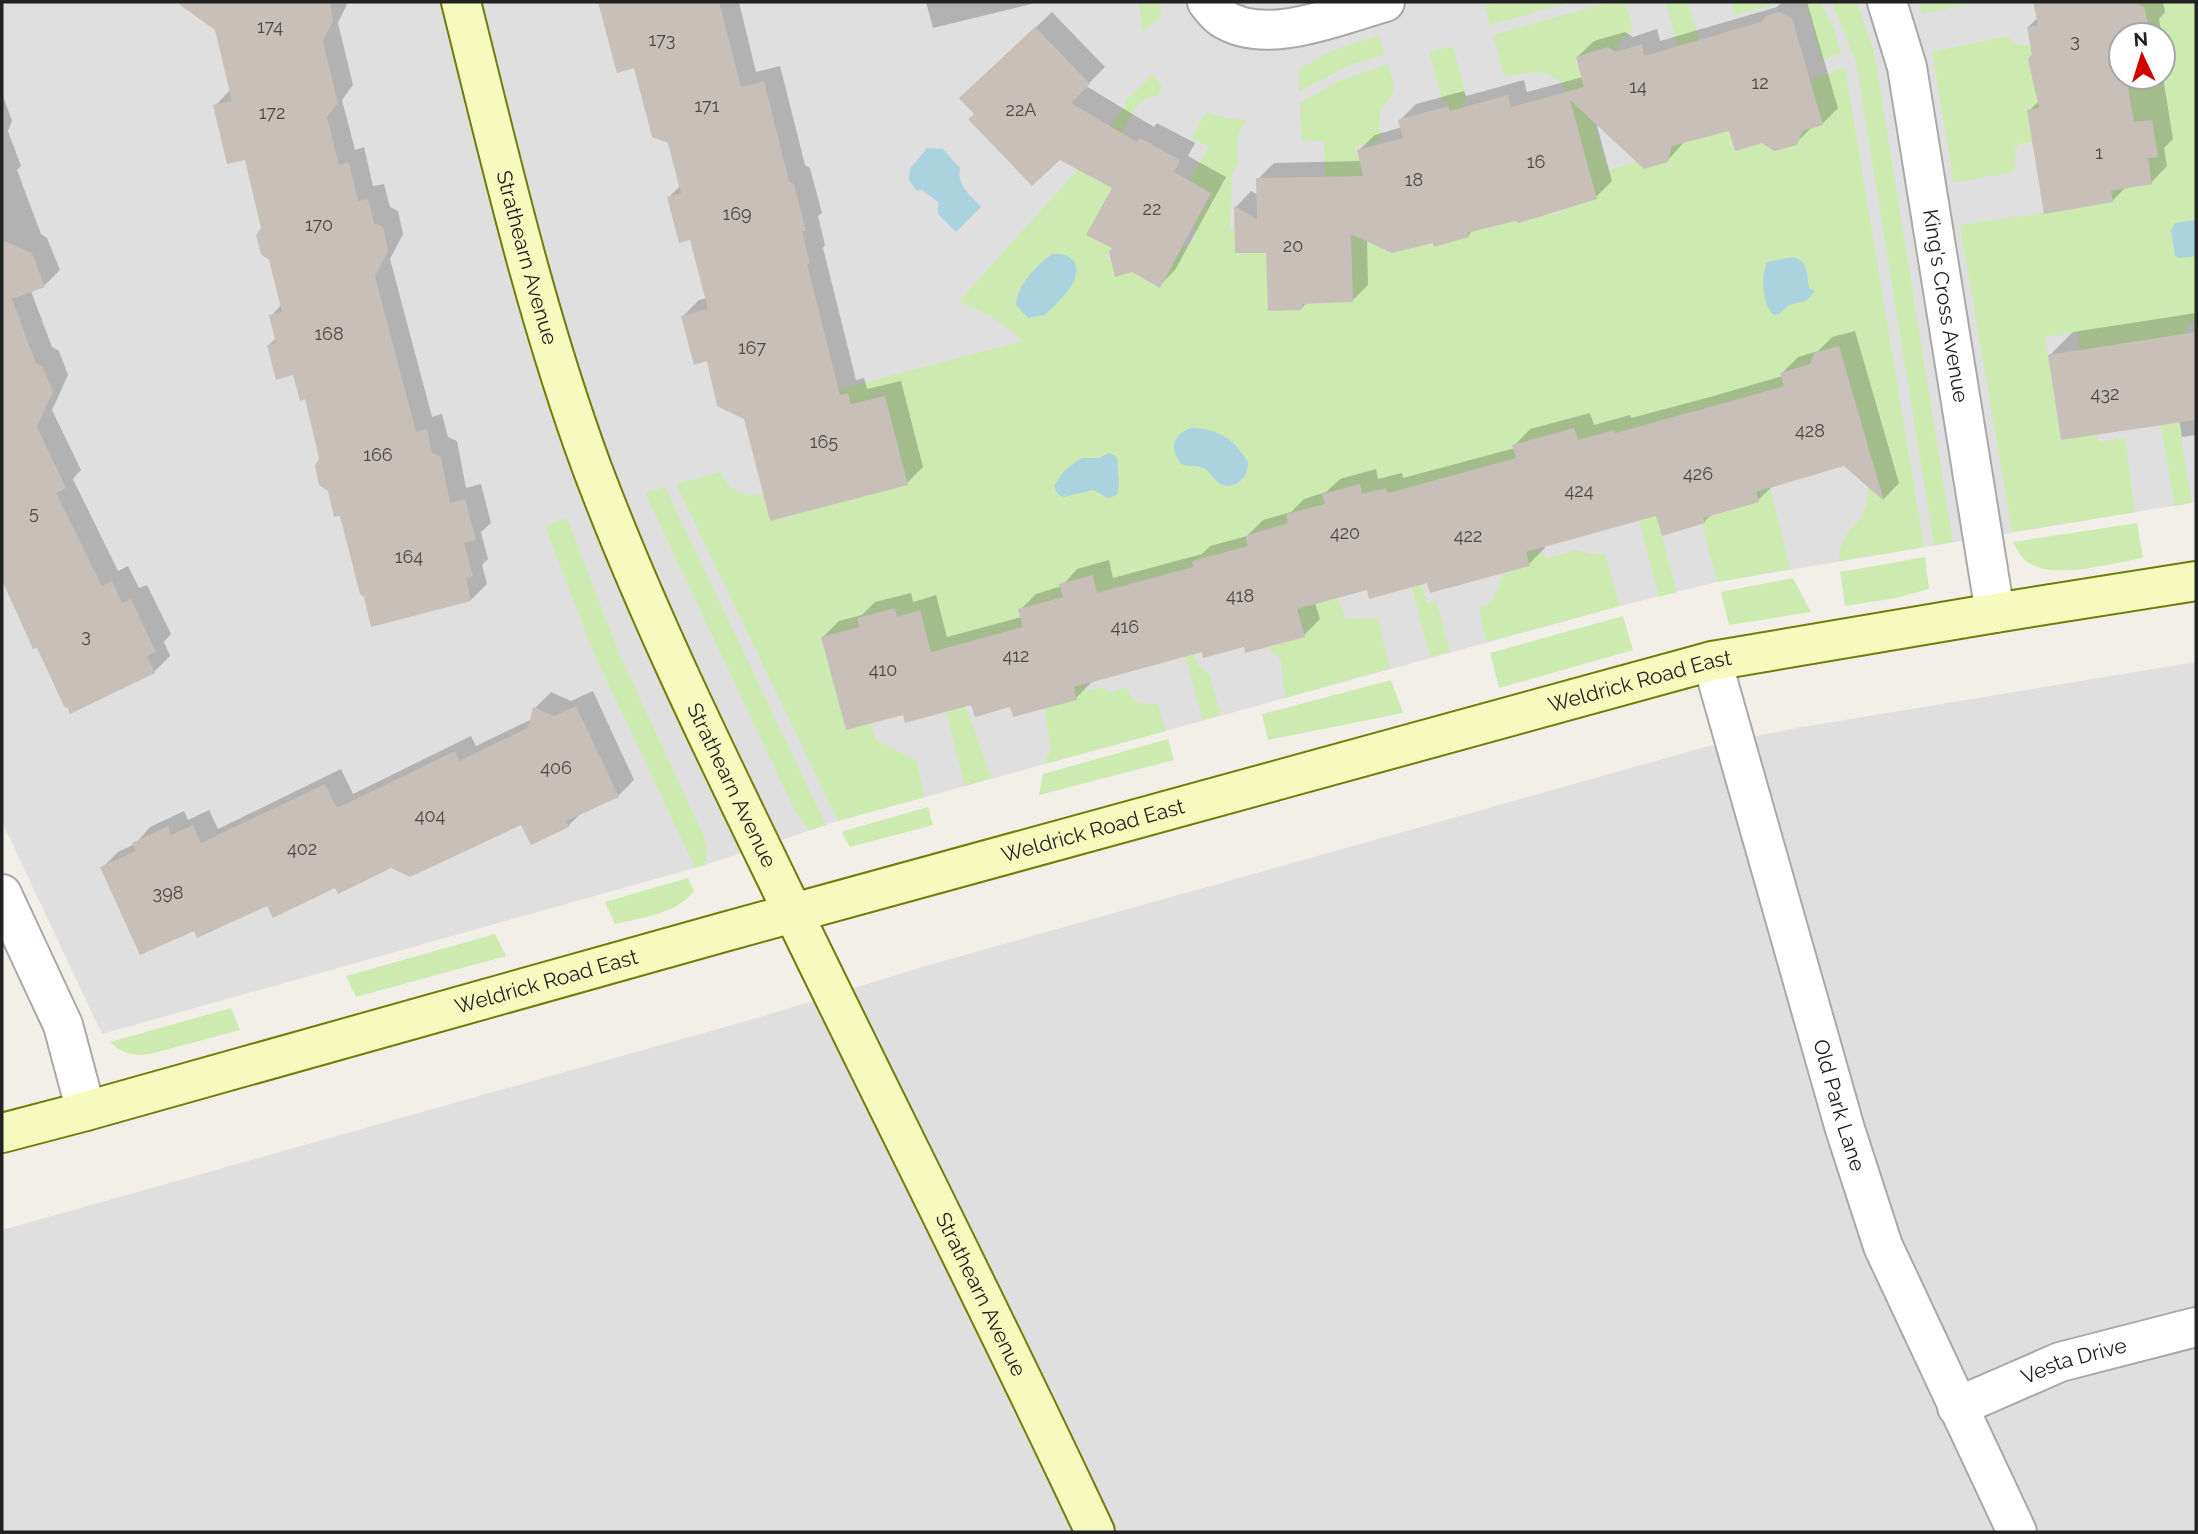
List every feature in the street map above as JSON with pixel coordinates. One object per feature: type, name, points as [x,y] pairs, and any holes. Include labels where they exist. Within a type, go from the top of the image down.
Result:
[{"type":"street","name":"Strathearn Avenue","points":[[461,2],[551,347],[593,468],[669,654],[793,913],[1013,1356],[1095,1532]]},
{"type":"street","points":[[1207,2],[1221,18],[1257,31],[1290,29],[1385,2]]},
{"type":"street","name":"King's Cross Avenue","points":[[1887,2],[1906,67],[1995,613]]},
{"type":"street","name":"Weldrick Road East","points":[[2,1133],[1712,661],[2196,582]]},
{"type":"street","name":"Old Park Lane","points":[[1712,661],[1845,1129],[1879,1233],[2017,1532]]},
{"type":"street","points":[[2,894],[63,1025],[86,1111]]},
{"type":"street","name":"Vesta Drive","points":[[1957,1407],[2060,1362],[2196,1327]]},
{"type":"shaded area","points":[[2,2],[2196,2],[2196,502],[1717,582],[1620,606],[838,821],[705,865],[102,1034],[2,822]]},
{"type":"shaded area","points":[[2196,662],[2196,1532],[2,1532],[2,1230],[1709,746],[1796,728]]},
{"type":"green space","points":[[1138,2],[1160,2],[1161,17],[1143,31]]},
{"type":"green space","points":[[1498,2],[1572,2],[1490,25],[1485,5]]},
{"type":"green space","points":[[1610,2],[1625,2],[1633,29],[1620,41],[1616,52],[1608,47],[1582,55],[1577,63],[1608,170],[1637,162],[1645,169],[1668,162],[1670,147],[1695,140],[1678,47],[1665,2],[1688,2],[1699,39],[1697,41],[1715,85],[1735,151],[1764,142],[1774,151],[1797,145],[1800,132],[1823,125],[1810,80],[1845,67],[1924,547],[1839,561],[1844,539],[1865,509],[1868,484],[1841,355],[1831,348],[1814,353],[1810,364],[1780,373],[1784,386],[1748,396],[1790,569],[1717,582],[1702,524],[1705,523],[1703,518],[1759,501],[1733,409],[1694,420],[1691,411],[1655,422],[1662,536],[1677,592],[1659,597],[1615,430],[1578,440],[1574,428],[1513,445],[1517,461],[1511,463],[1535,550],[1549,558],[1577,550],[1605,554],[1620,606],[1486,642],[1479,608],[1488,603],[1495,594],[1503,574],[1530,566],[1401,509],[1427,603],[1436,601],[1450,652],[1430,657],[1386,488],[1363,494],[1360,484],[1322,495],[1325,504],[1286,515],[1311,605],[1339,598],[1345,619],[1378,618],[1390,668],[1285,698],[1281,660],[1267,647],[1305,636],[1274,527],[1245,535],[1248,546],[1199,586],[1162,601],[1155,577],[1097,593],[1092,576],[1059,604],[1085,691],[1105,687],[1107,693],[1127,687],[1138,702],[1158,703],[1166,731],[1044,764],[1051,750],[1044,708],[1077,699],[1049,601],[1019,609],[1023,627],[955,678],[992,778],[965,786],[920,611],[897,617],[894,608],[858,617],[859,627],[821,637],[846,730],[871,723],[875,739],[916,760],[925,797],[838,821],[676,484],[721,472],[728,484],[738,492],[763,494],[771,521],[908,485],[885,396],[851,404],[848,393],[781,410],[779,405],[1023,341],[994,318],[959,301],[1082,165],[1098,139],[1127,105],[1124,102],[1153,74],[1162,86],[1157,96],[1144,100],[1135,109],[1094,178],[1112,188],[1087,235],[1112,248],[1106,258],[1112,261],[1113,268],[1125,274],[1132,272],[1160,288],[1181,248],[1188,246],[1196,233],[1194,224],[1212,194],[1189,181],[1209,146],[1191,138],[1206,112],[1230,119],[1246,119],[1238,136],[1238,162],[1232,175],[1230,229],[1234,229],[1235,253],[1266,253],[1268,310],[1301,310],[1302,304],[1352,302],[1350,189],[1326,190],[1324,141],[1301,140],[1300,103],[1336,82],[1388,64],[1394,88],[1391,97],[1381,109],[1379,122],[1382,139],[1355,148],[1384,250],[1392,253],[1411,248],[1416,241],[1468,237],[1461,211],[1461,153],[1429,52],[1453,46],[1467,100],[1462,103],[1474,153],[1482,151],[1503,224],[1565,211],[1569,98],[1564,87],[1551,76],[1535,73],[1506,76],[1493,35]]},
{"type":"green space","points":[[1731,2],[1785,2],[1734,15]]},
{"type":"green space","points":[[1805,2],[1820,2],[1833,26],[1841,54],[1822,60]]},
{"type":"green space","points":[[1832,2],[1857,2],[1874,51],[1953,542],[1934,545],[1856,62]]},
{"type":"green space","points":[[1918,2],[1978,2],[1922,14]]},
{"type":"green space","points":[[2131,2],[2196,2],[2196,323],[2186,325],[2187,335],[2165,339],[2192,503],[2175,506],[2158,412],[2080,350],[2077,332],[2045,337],[2061,440],[2097,434],[2099,442],[2125,438],[2135,512],[2012,532],[1960,225],[2113,202],[2111,191],[2152,184],[2148,158],[2158,156],[2151,120],[2020,144],[2015,149],[2015,167],[2012,172],[1954,183],[1932,52],[2006,36],[2016,44],[2031,46],[2032,53],[2028,59],[2107,74],[2107,91],[2177,91],[2177,21],[2148,21],[2144,7],[2132,5]]},
{"type":"green space","points":[[1379,35],[1384,55],[1352,64],[1299,92],[1299,69],[1333,50]]},
{"type":"green space","points":[[665,487],[826,825],[809,830],[794,809],[645,493]]},
{"type":"green space","points":[[567,518],[619,653],[703,834],[707,847],[705,865],[695,868],[592,649],[545,526]]},
{"type":"green space","points":[[2137,523],[2143,558],[2085,569],[2041,568],[2024,559],[2013,542]]},
{"type":"green space","points":[[1925,557],[1929,589],[1896,598],[1845,606],[1840,572]]},
{"type":"green space","points":[[1793,578],[1811,612],[1729,625],[1721,592]]},
{"type":"green space","points":[[1623,616],[1633,650],[1499,688],[1490,653]]},
{"type":"green space","points":[[1190,639],[1198,665],[1209,673],[1221,715],[1203,720],[1184,652]]},
{"type":"green space","points":[[1391,680],[1403,713],[1268,740],[1262,714]]},
{"type":"green space","points":[[1168,739],[1174,760],[1039,795],[1043,774]]},
{"type":"green space","points":[[928,807],[933,825],[850,847],[842,833],[844,831]]},
{"type":"green space","points":[[688,878],[694,891],[678,905],[657,914],[615,924],[605,902]]},
{"type":"green space","points":[[495,934],[506,956],[356,997],[346,976]]},
{"type":"green space","points":[[231,1008],[240,1030],[144,1055],[124,1052],[110,1042]]},
{"type":"water","points":[[927,148],[943,149],[960,168],[960,180],[981,207],[956,232],[938,214],[938,202],[922,190],[917,191],[909,180],[910,169]]},
{"type":"water","points":[[2196,220],[2196,256],[2175,256],[2171,231],[2175,223]]},
{"type":"water","points":[[1053,254],[1065,255],[1074,262],[1076,269],[1072,284],[1045,315],[1028,318],[1016,305],[1017,298],[1035,269]]},
{"type":"water","points":[[1792,257],[1804,264],[1809,288],[1815,291],[1806,301],[1789,305],[1774,315],[1765,298],[1765,268],[1767,262]]},
{"type":"water","points":[[1192,428],[1218,433],[1237,447],[1248,462],[1246,473],[1240,482],[1225,485],[1203,468],[1181,464],[1175,453],[1175,443],[1180,434]]},
{"type":"water","points":[[1109,453],[1117,457],[1117,495],[1108,498],[1093,490],[1064,497],[1058,495],[1054,486],[1064,471],[1082,458],[1099,458]]},
{"type":"building","points":[[176,2],[330,2],[333,21],[323,41],[338,103],[327,117],[339,165],[349,162],[358,201],[368,199],[374,223],[383,227],[388,251],[375,276],[416,432],[427,429],[432,453],[441,457],[450,503],[465,499],[476,540],[464,543],[473,576],[466,578],[471,601],[371,627],[340,516],[334,517],[328,491],[319,485],[315,466],[319,458],[305,399],[300,401],[293,375],[276,380],[267,345],[276,343],[269,315],[282,312],[269,260],[261,254],[256,235],[261,228],[245,160],[227,164],[213,105],[232,101],[215,30]]},
{"type":"building","points":[[598,2],[719,2],[741,87],[764,81],[789,181],[794,184],[806,231],[802,231],[810,263],[807,264],[840,395],[848,393],[851,404],[885,396],[908,485],[770,521],[744,419],[717,406],[707,361],[694,365],[681,316],[708,309],[690,240],[679,243],[667,197],[681,193],[668,143],[652,137],[634,68],[617,73]]},
{"type":"building","points":[[2033,2],[2132,2],[2144,7],[2148,21],[2107,21],[2107,91],[2128,91],[2134,122],[2152,120],[2158,157],[2148,158],[2152,184],[2111,191],[2113,202],[2044,214],[2027,110],[2039,108],[2028,59],[2032,54],[2027,27],[2038,25]]},
{"type":"building","points":[[1779,12],[1792,18],[1823,125],[1803,131],[1797,145],[1774,151],[1762,143],[1735,151],[1729,131],[1672,146],[1668,162],[1644,169],[1570,100],[1597,199],[1519,223],[1515,221],[1467,233],[1469,237],[1434,247],[1433,243],[1392,253],[1351,234],[1353,302],[1302,304],[1301,310],[1268,311],[1266,253],[1235,253],[1234,206],[1257,219],[1256,178],[1363,176],[1357,150],[1403,138],[1398,120],[1448,106],[1450,111],[1508,95],[1511,107],[1584,87],[1576,57],[1608,47],[1616,52],[1642,44],[1644,56],[1761,22],[1766,16]]},
{"type":"building","points":[[1035,27],[1090,84],[1071,103],[1137,142],[1140,138],[1180,160],[1174,172],[1211,193],[1160,288],[1132,272],[1115,277],[1109,252],[1112,248],[1086,235],[1112,188],[1060,160],[1032,186],[968,119],[974,114],[959,98]]},
{"type":"building","points":[[2,240],[32,253],[45,287],[12,299],[36,363],[43,367],[53,392],[37,427],[66,488],[56,493],[102,586],[112,581],[122,603],[131,599],[156,652],[147,656],[155,673],[70,714],[37,648],[33,649],[2,580]]},
{"type":"building","points":[[2196,332],[2196,420],[2061,440],[2048,355]]},
{"type":"building","points":[[1839,346],[1884,501],[1844,466],[1756,492],[1759,502],[1703,518],[1705,523],[1662,536],[1656,516],[1526,552],[1530,566],[1430,593],[1427,583],[1369,599],[1367,590],[1297,609],[1305,637],[1245,653],[1244,647],[1203,658],[1202,652],[1074,687],[1077,700],[1013,717],[1010,707],[975,717],[971,705],[905,723],[903,715],[846,730],[821,637],[859,627],[857,618],[895,608],[897,617],[920,610],[931,652],[1023,627],[1018,609],[1063,597],[1059,584],[1093,575],[1097,593],[1193,567],[1192,561],[1248,546],[1245,536],[1288,523],[1286,514],[1325,504],[1322,494],[1360,484],[1362,494],[1386,488],[1388,493],[1516,458],[1512,445],[1574,428],[1578,440],[1614,430],[1615,433],[1784,386],[1780,373],[1810,364],[1814,353]]},
{"type":"building","points":[[576,706],[619,797],[566,821],[569,827],[531,845],[521,825],[410,877],[391,868],[338,894],[335,888],[273,918],[267,906],[197,938],[194,931],[140,955],[100,867],[136,851],[132,843],[168,826],[171,835],[193,825],[201,843],[325,784],[337,808],[455,751],[459,761],[528,728],[533,707],[554,716]]}]
